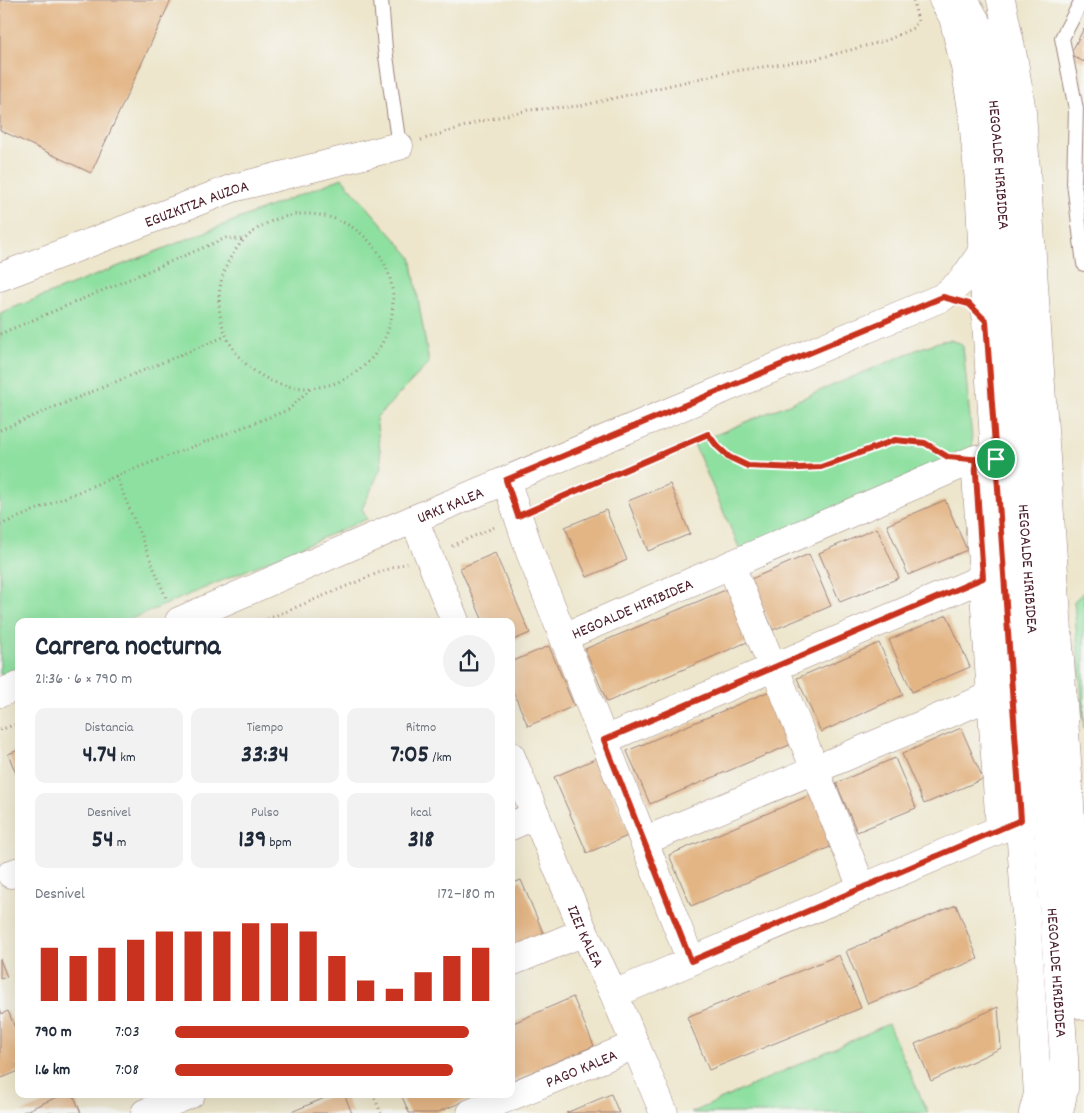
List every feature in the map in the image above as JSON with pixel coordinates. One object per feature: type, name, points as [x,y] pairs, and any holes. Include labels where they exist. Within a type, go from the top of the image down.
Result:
[{"type":"street","points":[[943,0],[953,18],[966,67],[979,182],[1010,825]]},
{"type":"street","name":"HEGOALDE HIRIBIDEA","points":[[964,0],[981,30],[994,90],[1000,156],[1064,1058],[1064,1089],[1059,1113]]},
{"type":"street","points":[[1001,0],[1022,112],[1084,1006]]},
{"type":"street","name":"EGUZKITZA AUZOA","points":[[0,276],[233,188],[399,146]]},
{"type":"street","name":"URKI KALEA","points":[[174,612],[414,519],[943,297],[962,281],[982,252]]},
{"type":"street","points":[[943,297],[969,304],[986,321]]},
{"type":"street","points":[[975,459],[991,696],[1010,825],[1038,1094],[1034,1113]]},
{"type":"street","name":"HEGOALDE HIRIBIDEA","points":[[564,637],[975,459]]},
{"type":"street","name":"HEGOALDE HIRIBIDEA","points":[[506,480],[530,552],[691,961]]},
{"type":"street","points":[[414,519],[454,618]]},
{"type":"street","points":[[604,740],[776,673],[983,578]]},
{"type":"street","points":[[737,580],[862,888]]},
{"type":"street","points":[[0,693],[15,687]]},
{"type":"street","points":[[644,841],[818,776],[991,696]]},
{"type":"street","name":"IZEI KALEA","points":[[515,765],[584,932],[614,994],[664,1113]]},
{"type":"street","points":[[515,824],[536,815]]},
{"type":"street","points":[[614,994],[1010,825]]},
{"type":"street","points":[[515,960],[584,932]]},
{"type":"street","name":"PAGO KALEA","points":[[515,1095],[635,1045]]},
{"type":"street","points":[[145,1113],[181,1098]]},
{"type":"street","name":"PAGO KALEA","points":[[471,1113],[507,1098]]},
{"type":"lane","points":[[382,0],[385,49],[399,146]]},
{"type":"lane","points":[[1082,0],[1062,38],[1076,110],[1074,183],[1084,264]]},
{"type":"path","points":[[399,146],[478,122],[528,110],[580,106],[728,72],[816,59],[888,40],[914,28],[918,21],[913,0]]},
{"type":"path","points":[[293,214],[322,214],[349,224],[371,242],[386,265],[394,293],[392,321],[382,347],[362,369],[338,383],[310,389],[284,386],[260,375],[240,358],[226,336],[219,310],[220,285],[228,261],[244,240],[266,223],[293,214]]},
{"type":"path","points":[[0,334],[226,238],[244,240]]},
{"type":"path","points":[[0,430],[226,336]]},
{"type":"path","points":[[0,525],[116,476],[288,410],[310,389]]},
{"type":"path","points":[[271,618],[383,571],[428,556],[708,434],[729,457],[748,466],[821,467],[895,440],[925,443],[948,457],[975,459]]},
{"type":"path","points":[[116,476],[174,612]]},
{"type":"path","points":[[0,730],[15,724]]},
{"type":"path","points":[[375,1098],[381,1113]]},
{"type":"green space","points":[[342,178],[411,257],[429,363],[376,418],[382,466],[362,509],[367,519],[134,618],[15,618],[15,669],[0,675],[0,313]]},
{"type":"green space","points":[[950,340],[960,343],[963,347],[973,449],[741,552],[694,444],[921,348]]},
{"type":"green space","points":[[1084,592],[1084,729],[1074,601]]},
{"type":"green space","points":[[888,1024],[928,1113],[691,1113]]},
{"type":"building","points":[[0,0],[171,0],[91,173],[0,130]]},
{"type":"building","points":[[1084,28],[1084,62],[1070,55]]},
{"type":"building","points":[[670,484],[690,534],[648,551],[628,501]]},
{"type":"building","points":[[945,500],[967,550],[908,575],[887,525]]},
{"type":"building","points":[[606,510],[627,560],[587,577],[565,527]]},
{"type":"building","points":[[877,528],[899,578],[840,602],[819,553]]},
{"type":"building","points":[[495,553],[530,633],[515,639],[515,618],[482,618],[460,568]]},
{"type":"building","points":[[809,554],[831,606],[773,630],[751,579]]},
{"type":"building","points":[[737,585],[759,637],[607,702],[585,649]]},
{"type":"building","points":[[947,615],[970,667],[912,692],[889,640]]},
{"type":"building","points":[[879,643],[903,695],[821,732],[797,678]]},
{"type":"building","points":[[549,646],[574,706],[528,726],[515,696],[515,660]]},
{"type":"building","points":[[777,688],[799,741],[650,804],[627,751]]},
{"type":"building","points":[[961,728],[983,779],[924,804],[902,754]]},
{"type":"building","points":[[15,751],[15,771],[8,754]]},
{"type":"building","points":[[597,758],[630,835],[587,853],[554,777]]},
{"type":"building","points":[[895,758],[916,808],[857,832],[836,783]]},
{"type":"building","points":[[820,791],[842,842],[691,906],[669,855]]},
{"type":"building","points":[[521,880],[545,937],[515,949],[515,882]]},
{"type":"building","points":[[956,905],[978,959],[868,1004],[846,951]]},
{"type":"building","points":[[839,955],[861,1008],[709,1070],[687,1017]]},
{"type":"building","points":[[0,959],[7,977],[0,979]]},
{"type":"building","points":[[573,997],[594,1046],[515,1079],[515,1022]]},
{"type":"building","points":[[998,1007],[1001,1048],[931,1081],[915,1044]]},
{"type":"building","points":[[0,1009],[2,1014],[8,1011],[15,1028],[15,1073],[2,1078],[0,1074]]},
{"type":"building","points":[[611,1094],[619,1113],[566,1113]]},
{"type":"building","points":[[55,1098],[75,1098],[81,1113],[21,1113]]},
{"type":"building","points":[[325,1098],[346,1098],[352,1113],[289,1113]]},
{"type":"building","points":[[403,1098],[472,1098],[436,1113],[409,1113]]},
{"type":"route","points":[[996,459],[982,460],[948,457],[925,443],[895,440],[821,467],[748,466],[729,457],[708,434],[518,516],[506,480],[943,297],[969,304],[986,321],[996,459],[975,459],[983,578],[604,740],[691,961],[1021,820],[996,459]]}]
